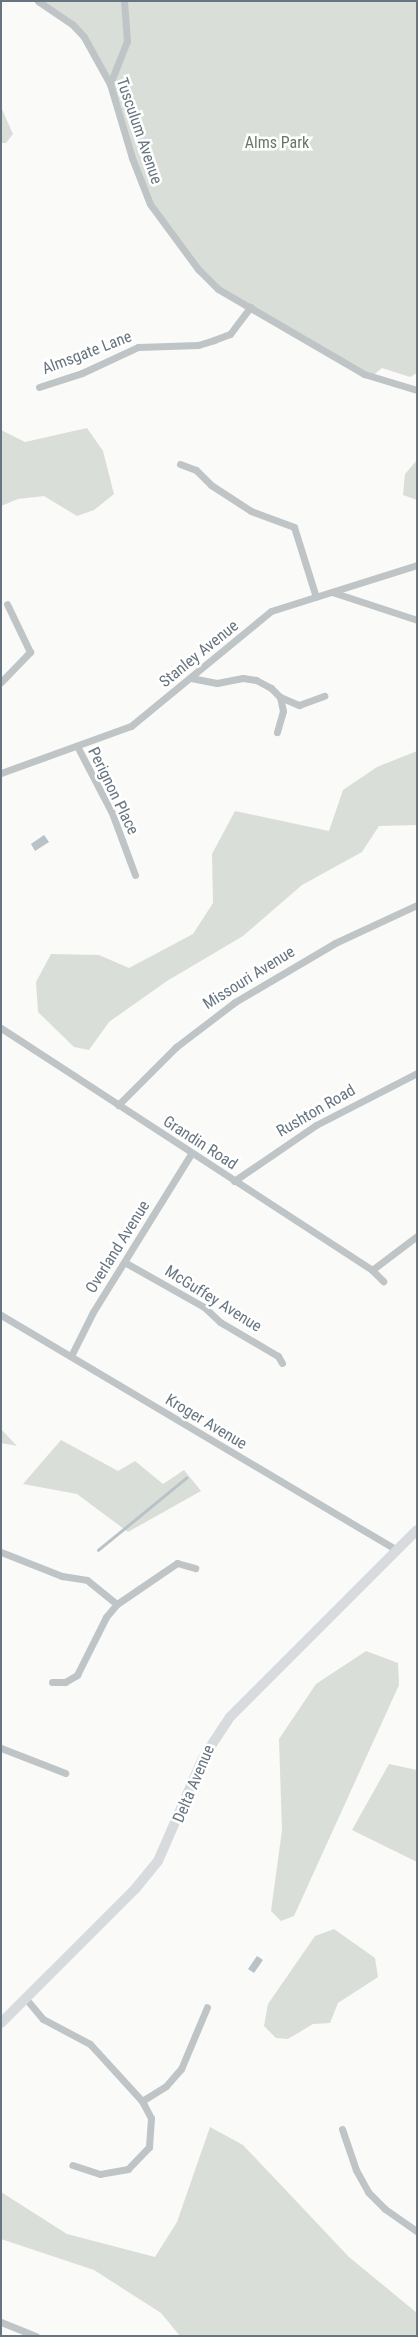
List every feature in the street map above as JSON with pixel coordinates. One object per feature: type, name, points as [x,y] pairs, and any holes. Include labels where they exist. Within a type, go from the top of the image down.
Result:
[{"type":"main road","name":"Delta Avenue","points":[[1,2023],[27,2000],[158,1861],[203,1758],[230,1717],[417,1530]]},
{"type":"street","name":"Tusculum Avenue","points":[[38,1],[74,25],[110,84],[132,158],[150,204],[198,269],[218,288],[364,374],[417,390]]},
{"type":"street","points":[[110,84],[127,41],[124,1]]},
{"type":"street","name":"Almsgate Lane","points":[[39,387],[82,373],[138,347],[198,345],[214,340],[234,329],[250,307]]},
{"type":"street","points":[[180,464],[196,470],[211,485],[251,511],[294,526],[316,597]]},
{"type":"street","name":"Stanley Avenue","points":[[1,773],[131,726],[271,611],[417,565]]},
{"type":"street","points":[[332,592],[417,620]]},
{"type":"street","points":[[1,682],[30,652],[7,604]]},
{"type":"street","points":[[191,678],[208,683],[243,678],[256,680],[280,697],[299,706],[324,696]]},
{"type":"street","points":[[277,732],[283,719],[280,697]]},
{"type":"street","name":"Perignon Place","points":[[76,746],[112,813],[135,875]]},
{"type":"street","name":"Missouri Avenue","points":[[118,1105],[176,1046],[235,1002],[335,943],[417,905]]},
{"type":"street","name":"Grandin Road","points":[[1,1028],[191,1154],[372,1270],[383,1281]]},
{"type":"street","name":"Rushton Road","points":[[234,1181],[316,1125],[417,1073]]},
{"type":"street","name":"Overland Avenue","points":[[71,1356],[93,1312],[126,1263],[191,1154]]},
{"type":"street","points":[[372,1270],[417,1236]]},
{"type":"street","name":"McGuffey Avenue","points":[[126,1263],[204,1307],[220,1322],[278,1356],[282,1363]]},
{"type":"street","name":"Kroger Avenue","points":[[1,1315],[397,1550]]},
{"type":"street","points":[[1,1552],[62,1576],[87,1580],[117,1604]]},
{"type":"street","points":[[52,1682],[65,1682],[77,1675],[106,1617],[117,1604],[178,1563],[195,1568]]},
{"type":"street","points":[[1,1748],[65,1773]]},
{"type":"street","points":[[27,2000],[43,2019],[90,2044],[142,2101],[151,2118],[152,2133],[149,2147],[137,2163],[109,2174],[72,2165]]},
{"type":"street","points":[[142,2101],[166,2086],[181,2069],[207,2007]]},
{"type":"street","points":[[342,2129],[356,2170],[368,2192],[385,2209],[417,2231]]},
{"type":"street","points":[[1,2322],[36,2336]]},
{"type":"green space","name":"Alms Park","points":[[38,1],[417,1],[417,373],[410,377],[382,368],[371,377],[218,289],[198,269],[150,204],[110,84],[84,37]]},
{"type":"green space","points":[[1,107],[13,134],[6,143],[1,143]]},
{"type":"green space","points":[[87,428],[103,451],[114,494],[94,510],[77,516],[44,496],[18,499],[1,506],[1,430],[25,442]]},
{"type":"green space","points":[[417,460],[417,500],[403,495],[405,474]]},
{"type":"green space","points":[[417,751],[417,825],[379,826],[362,852],[302,885],[243,936],[167,981],[109,1022],[89,1050],[74,1047],[38,1012],[36,982],[51,954],[99,955],[129,968],[193,934],[213,903],[212,854],[235,811],[329,831],[343,790],[377,767]]},
{"type":"green space","points":[[1,1429],[17,1446],[1,1443]]},
{"type":"green space","points":[[61,1440],[118,1471],[135,1461],[163,1484],[184,1470],[201,1491],[128,1532],[77,1494],[23,1484]]},
{"type":"green space","points":[[366,1651],[398,1663],[399,1685],[294,1916],[281,1921],[271,1911],[282,1830],[279,1739],[316,1684]]},
{"type":"green space","points":[[389,1764],[417,1770],[417,1862],[352,1830]]},
{"type":"green space","points":[[334,1929],[375,1958],[378,1977],[338,2003],[330,2023],[313,2024],[288,2039],[276,2038],[264,2026],[268,2004],[315,1936]]},
{"type":"green space","points":[[210,2127],[243,2145],[349,2257],[417,2313],[417,2336],[180,2336],[161,2313],[94,2270],[1,2239],[1,2192],[67,2234],[155,2257],[177,2222]]},
{"type":"shaded area","points":[[44,835],[49,842],[35,851],[31,844]]},
{"type":"shaded area","points":[[257,1956],[263,1960],[254,1973],[248,1969]]},
{"type":"waterway","points":[[98,1550],[186,1478]]}]
